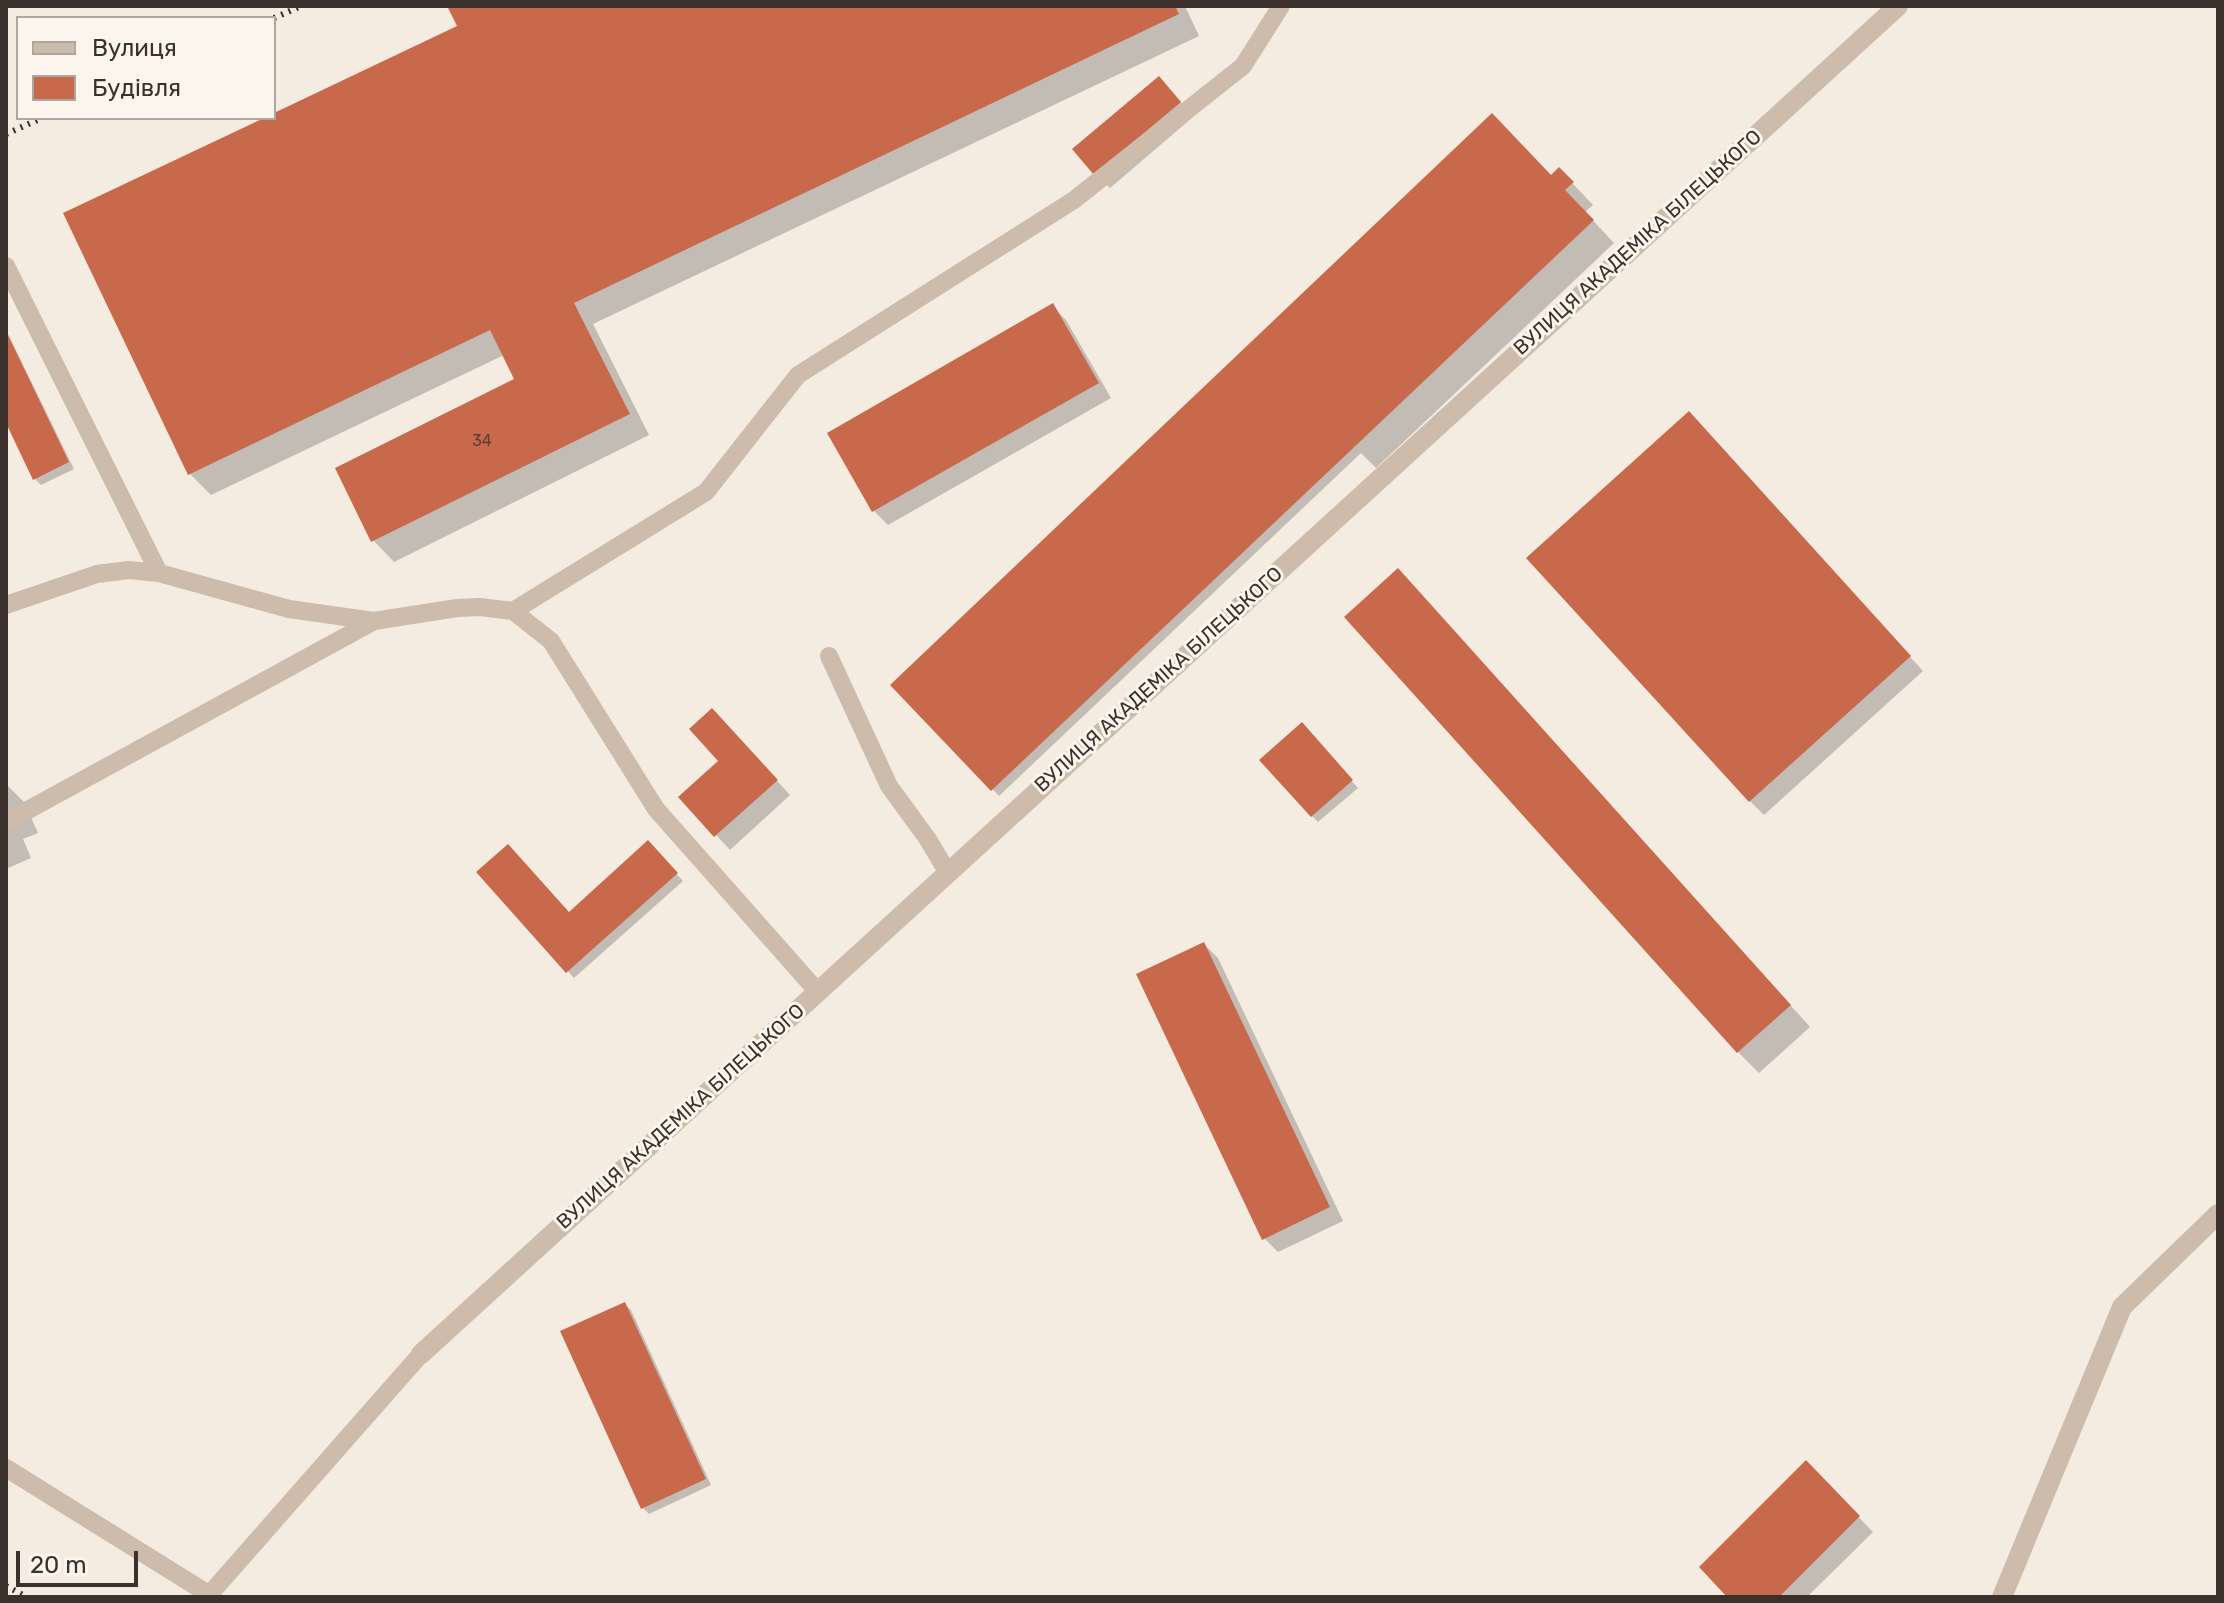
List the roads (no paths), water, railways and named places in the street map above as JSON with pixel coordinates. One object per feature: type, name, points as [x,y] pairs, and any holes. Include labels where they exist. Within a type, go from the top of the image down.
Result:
[{"type":"street","name":"ВУЛИЦЯ АКАДЕМІКА БІЛЕЦЬКОГО","points":[[421,1354],[1898,6]]},
{"type":"street","points":[[2002,1597],[2122,1307],[2218,1214]]},
{"type":"lane","points":[[513,611],[706,492],[798,375],[1074,200],[1243,66],[1281,6]]},
{"type":"lane","points":[[6,266],[159,573]]},
{"type":"lane","points":[[6,605],[97,574],[129,570],[159,573],[289,609],[374,621],[457,608],[513,611],[551,641],[656,809],[818,992]]},
{"type":"lane","points":[[6,822],[374,621]]},
{"type":"lane","points":[[829,656],[889,786],[948,873]]},
{"type":"lane","points":[[6,1468],[211,1596],[421,1354]]},
{"type":"railway","points":[[276,17],[301,6]]},
{"type":"railway","points":[[6,134],[38,120]]},
{"type":"railway","points":[[6,1586],[27,1597]]}]
